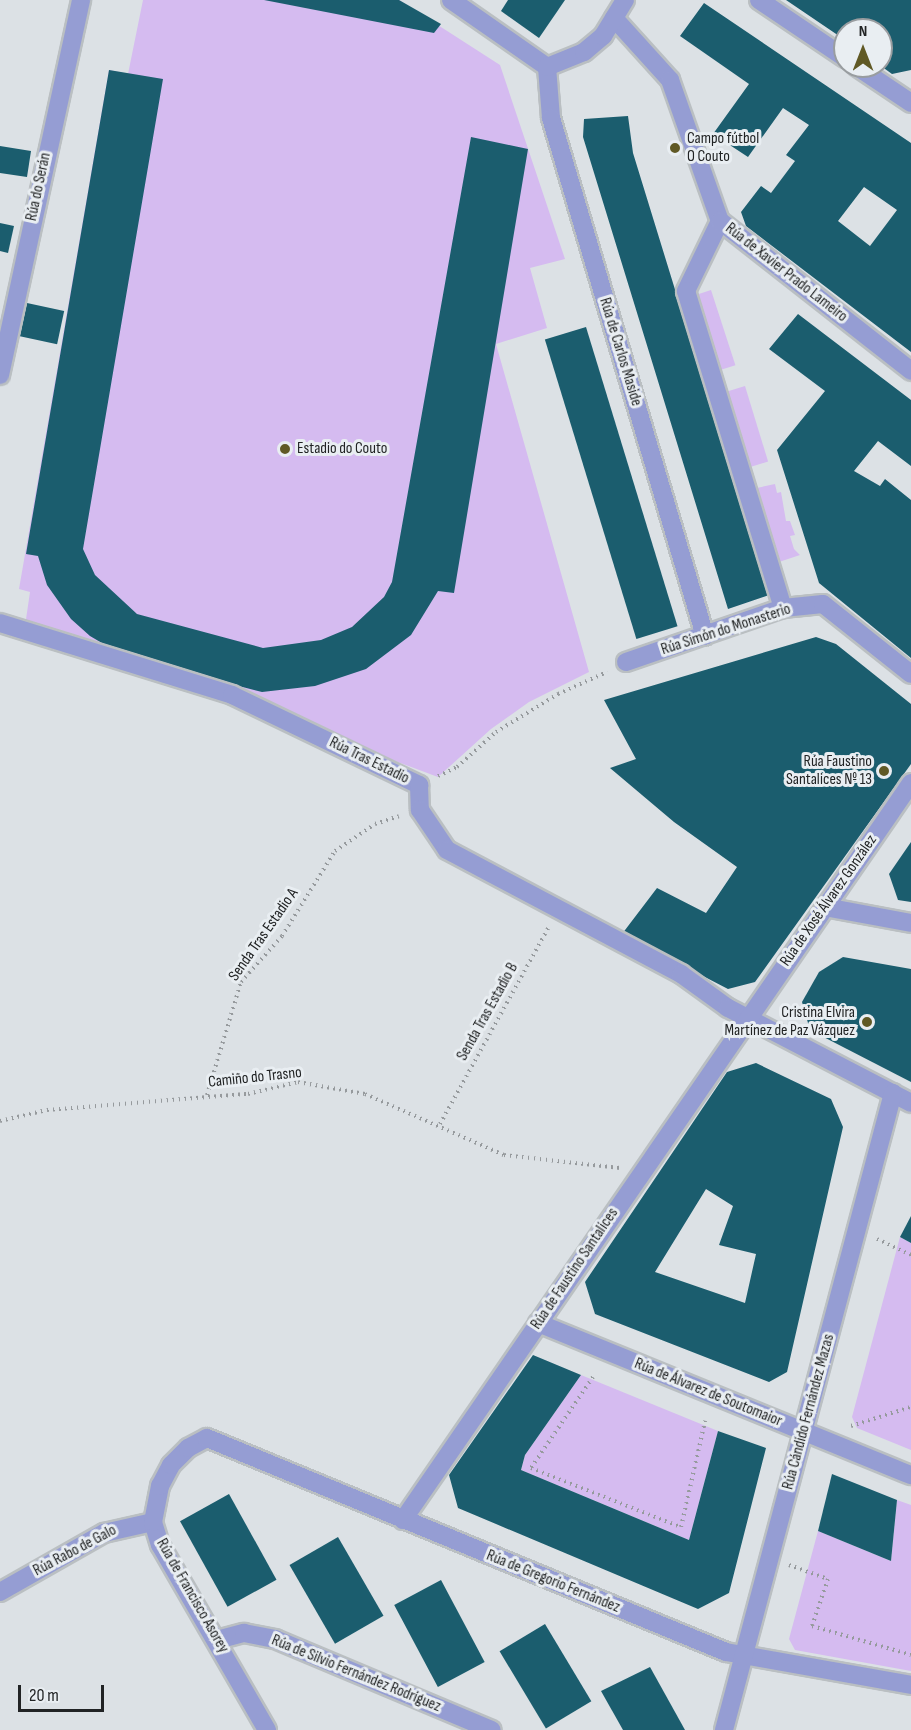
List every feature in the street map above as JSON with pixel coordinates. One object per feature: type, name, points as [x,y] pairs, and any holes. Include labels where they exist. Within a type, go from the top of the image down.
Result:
[{"type":"street","name":"Rúa do Serán","points":[[0,375],[81,0]]},
{"type":"street","points":[[451,0],[547,67],[584,52],[603,36],[625,0]]},
{"type":"street","points":[[759,0],[833,50]]},
{"type":"street","name":"Rúa de Xavier Prado Lameiro","points":[[614,18],[670,80],[720,221],[911,371]]},
{"type":"street","name":"Rúa de Carlos Maside","points":[[547,67],[551,118],[705,636]]},
{"type":"street","points":[[876,78],[909,98]]},
{"type":"street","points":[[720,221],[686,291],[783,608]]},
{"type":"street","name":"Rúa Simón do Monasterio","points":[[626,662],[783,608],[823,604],[911,674]]},
{"type":"street","name":"Rúa Tras Estadio","points":[[0,623],[232,695],[419,785],[420,810]]},
{"type":"street","name":"Rúa de Xosé Álvarez González","points":[[748,1018],[911,783]]},
{"type":"street","points":[[420,810],[447,850],[681,974],[717,1002],[911,1103]]},
{"type":"street","points":[[825,907],[911,923]]},
{"type":"street","name":"Rúa de Faustino Santalices","points":[[403,1520],[748,1018]]},
{"type":"street","name":"Rúa Cándido Fernández Mazas","points":[[723,1730],[893,1093]]},
{"type":"street","name":"Rúa de Álvarez de Soutomaior","points":[[538,1323],[911,1475]]},
{"type":"street","name":"Rúa de Gregorio Fernández","points":[[207,1438],[742,1657],[911,1685]]},
{"type":"street","name":"Rúa de Francisco Asorey","points":[[207,1438],[188,1448],[171,1465],[160,1486],[153,1522],[160,1545],[267,1730]]},
{"type":"street","name":"Rúa Rabo de Galo","points":[[0,1592],[104,1533],[153,1522]]},
{"type":"street","name":"Rúa de Silvio Fernández Rodríguez","points":[[217,1640],[244,1633],[275,1639],[492,1730]]},
{"type":"path","points":[[419,785],[457,767],[496,732],[558,694],[626,662]]},
{"type":"path","name":"Senda Tras Estadio A","points":[[207,1095],[241,982],[282,936],[335,851],[375,824],[420,810]]},
{"type":"path","name":"Senda Tras Estadio B","points":[[440,1124],[557,910]]},
{"type":"path","name":"Camiño do Trasno","points":[[0,1121],[46,1110],[134,1105],[207,1095],[248,1094],[298,1082],[365,1094],[440,1124],[504,1155],[644,1170]]},
{"type":"path","points":[[857,1229],[911,1255]]},
{"type":"path","points":[[593,1377],[531,1468],[681,1527],[705,1421]]},
{"type":"path","points":[[844,1428],[911,1407]]},
{"type":"path","points":[[769,1557],[828,1579],[812,1626],[911,1655]]},
{"type":"shaded area","name":"Estadio do Couto","points":[[143,0],[399,0],[500,65],[565,259],[530,268],[547,328],[496,344],[589,672],[529,702],[491,729],[438,777],[328,736],[245,689],[25,626],[30,592],[19,589],[109,70],[128,74]]},
{"type":"shaded area","points":[[711,290],[735,365],[720,370],[696,295]]},
{"type":"shaded area","points":[[745,386],[768,462],[747,468],[724,392]]},
{"type":"shaded area","points":[[775,484],[777,493],[781,492],[786,521],[790,521],[795,535],[790,536],[794,549],[800,555],[773,564],[752,489]]},
{"type":"shaded area","points":[[900,1237],[911,1243],[911,1450],[857,1428],[852,1417]]},
{"type":"shaded area","points":[[581,1375],[718,1431],[689,1540],[521,1470],[525,1455]]},
{"type":"shaded area","points":[[897,1500],[911,1505],[911,1671],[795,1650],[789,1639],[818,1531],[891,1561]]},
{"type":"building","points":[[264,0],[399,0],[441,24],[434,33]]},
{"type":"building","points":[[508,0],[565,0],[539,38],[501,11]]},
{"type":"building","points":[[786,0],[911,0],[911,70],[893,74],[893,18],[833,18],[833,32]]},
{"type":"building","points":[[704,3],[911,143],[911,352],[746,226],[741,212],[761,186],[771,193],[795,161],[786,155],[809,125],[783,108],[748,157],[713,134],[749,84],[680,36]],"holes":[[[864,187],[897,210],[870,246],[838,221]]]},
{"type":"building","points":[[109,70],[163,79],[83,549],[95,575],[137,614],[263,648],[321,640],[352,627],[384,597],[392,582],[471,137],[528,149],[454,593],[438,591],[411,635],[366,669],[315,686],[262,692],[124,656],[90,636],[71,619],[47,585],[38,556],[26,554]]},
{"type":"building","points":[[628,116],[633,153],[769,595],[728,609],[583,137],[584,119]]},
{"type":"building","points":[[0,146],[31,151],[27,177],[0,173]]},
{"type":"building","points":[[0,223],[14,226],[8,253],[0,251]]},
{"type":"building","points":[[27,303],[64,311],[57,344],[20,336]]},
{"type":"building","points":[[798,314],[911,400],[911,466],[878,441],[854,471],[880,486],[885,479],[911,500],[911,658],[819,583],[777,450],[825,391],[769,349]]},
{"type":"building","points":[[586,327],[678,626],[636,639],[545,340]]},
{"type":"building","points":[[816,637],[836,644],[911,704],[911,764],[755,982],[728,989],[622,934],[657,888],[706,913],[737,867],[674,822],[610,768],[636,759],[604,700]]},
{"type":"building","points":[[911,842],[911,902],[898,900],[889,874]]},
{"type":"building","points":[[843,957],[911,969],[911,1082],[810,1030],[802,1002],[819,972]]},
{"type":"building","points":[[756,1063],[831,1099],[843,1127],[787,1372],[769,1382],[595,1314],[585,1282],[727,1072]],"holes":[[[706,1189],[733,1206],[719,1245],[756,1254],[745,1303],[655,1272]]]},
{"type":"building","points":[[911,1216],[911,1243],[900,1237]]},
{"type":"building","points":[[533,1355],[581,1375],[525,1455],[521,1470],[689,1540],[718,1431],[766,1448],[729,1593],[698,1609],[458,1508],[449,1475]]},
{"type":"building","points":[[832,1474],[897,1500],[891,1561],[818,1531]]},
{"type":"building","points":[[229,1494],[277,1580],[228,1607],[180,1521]]},
{"type":"building","points":[[338,1537],[384,1616],[335,1644],[290,1565]]},
{"type":"building","points":[[441,1580],[485,1662],[438,1687],[394,1605]]},
{"type":"building","points":[[545,1624],[591,1701],[546,1728],[500,1651]]},
{"type":"building","points":[[650,1667],[685,1730],[623,1730],[601,1691]]},
{"type":"place","name":"Campo fútbol O Couto","points":[[675,148]]},
{"type":"place","name":"Estadio do Couto","points":[[285,449]]},
{"type":"place","name":"Rúa Faustino Santalices Nº 13","points":[[884,771]]},
{"type":"place","name":"Cristina Elvira Martínez de Paz Vázquez","points":[[867,1022]]}]
